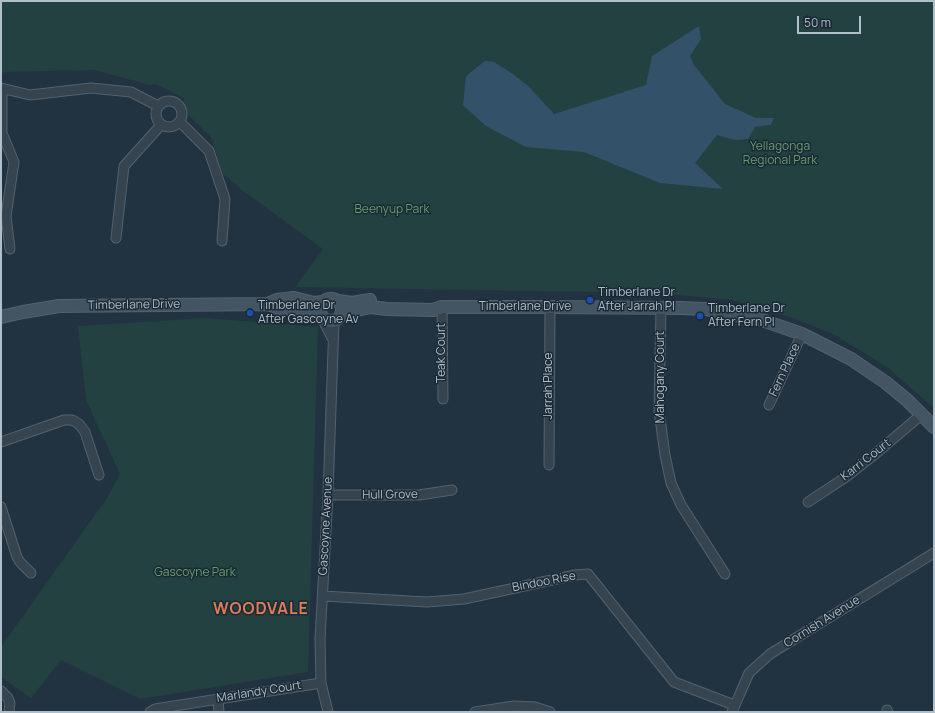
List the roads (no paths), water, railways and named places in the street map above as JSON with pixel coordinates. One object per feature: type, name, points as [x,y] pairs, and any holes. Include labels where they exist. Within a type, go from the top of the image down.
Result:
[{"type":"street","points":[[10,249],[6,216],[14,162],[2,134],[1,88],[30,95],[91,88],[131,92],[158,106]]},
{"type":"street","points":[[170,100],[178,104],[183,112],[180,122],[172,127],[161,124],[156,117],[158,106],[161,103],[170,100]]},
{"type":"street","points":[[180,122],[209,151],[225,199],[222,241]]},
{"type":"street","points":[[116,238],[124,166],[161,124]]},
{"type":"street","name":"Timberlane Drive","points":[[1,317],[59,306],[268,304],[277,300],[294,298],[314,303],[328,314],[371,307],[386,309],[433,310],[442,307],[706,309],[762,320],[802,334],[835,350],[866,369],[906,400],[934,427]]},
{"type":"street","name":"Timberlane Drive","points":[[328,314],[328,299],[352,302],[371,300],[387,302],[434,302],[442,307]]},
{"type":"street","name":"Teak Court","points":[[442,307],[443,399]]},
{"type":"street","name":"Jarrah Place","points":[[549,465],[550,307]]},
{"type":"street","name":"Mahogany Court","points":[[661,308],[659,411],[665,455],[671,483],[681,505],[725,574]]},
{"type":"street","name":"Gascoyne Avenue","points":[[328,314],[332,340],[328,495],[320,639],[321,683],[328,712]]},
{"type":"street","name":"Fern Place","points":[[769,405],[802,334]]},
{"type":"street","name":"Karri Court","points":[[808,502],[846,477],[874,456],[921,415]]},
{"type":"street","points":[[1,442],[64,420],[72,420],[79,424],[84,432],[99,475]]},
{"type":"street","name":"Hull Grove","points":[[328,495],[419,495],[452,490]]},
{"type":"street","points":[[1,507],[17,557],[31,573]]},
{"type":"street","name":"Cornish Avenue","points":[[733,709],[749,673],[770,654],[934,553]]},
{"type":"street","name":"Bindoo Rise","points":[[323,596],[427,602],[457,600],[575,575],[588,574],[674,682],[733,709]]},
{"type":"street","name":"Marlandy Court","points":[[150,712],[155,709],[321,683]]},
{"type":"street","points":[[1,691],[5,694],[10,703],[9,712]]},
{"type":"street","points":[[218,699],[220,712]]},
{"type":"street","points":[[475,712],[514,706],[535,707],[550,712]]},
{"type":"water","points":[[699,26],[701,39],[690,56],[694,65],[725,104],[756,118],[774,118],[771,125],[755,127],[748,139],[735,140],[717,135],[695,163],[723,189],[660,183],[584,152],[526,147],[486,126],[463,105],[466,76],[485,61],[494,62],[513,74],[528,86],[554,114],[646,85],[652,56]]},
{"type":"place","name":"Timberlane Dr After Jarrah Pl","points":[[590,300]]},
{"type":"place","name":"Timberlane Dr After Gascoyne Av","points":[[250,313]]},
{"type":"place","name":"Timberlane Dr After Fern Pl","points":[[700,316]]},
{"type":"district","name":"WOODVALE","points":[[261,610]]},
{"type":"park label","name":"Yellagonga Regional Park","points":[[780,154]]},
{"type":"park label","name":"Beenyup Park","points":[[392,210]]},
{"type":"park label","name":"Gascoyne Park","points":[[195,573]]}]
